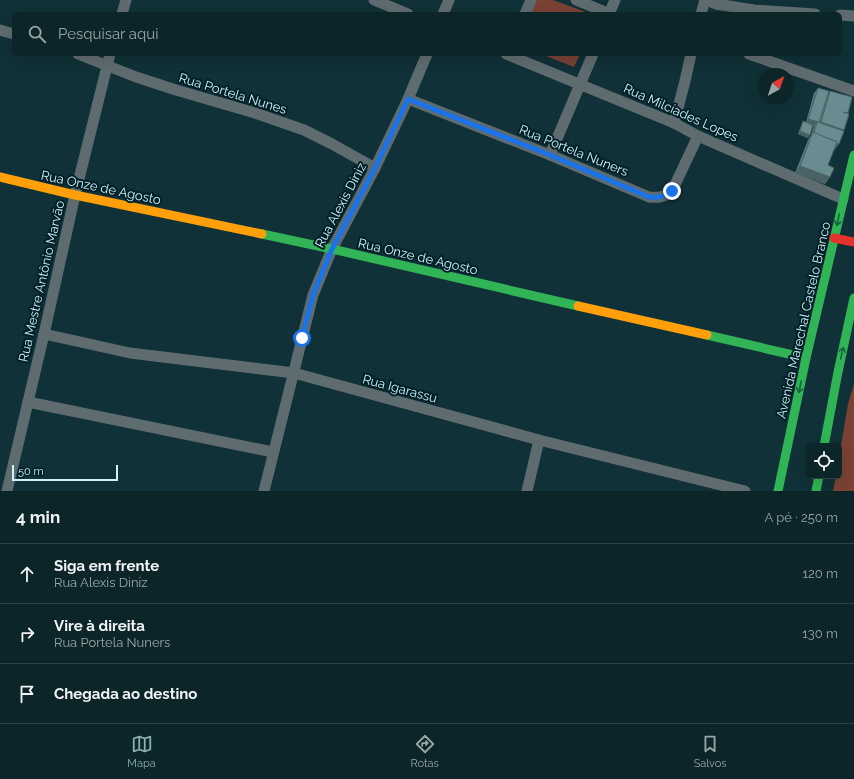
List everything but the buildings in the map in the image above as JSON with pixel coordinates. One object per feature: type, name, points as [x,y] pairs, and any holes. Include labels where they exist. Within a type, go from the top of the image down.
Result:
[{"type":"street","points":[[123,12],[126,0]]},
{"type":"street","points":[[374,0],[403,12]]},
{"type":"street","points":[[444,12],[449,0]]},
{"type":"street","points":[[526,12],[531,0]]},
{"type":"street","points":[[576,0],[605,12]]},
{"type":"street","points":[[611,12],[615,0]]},
{"type":"street","points":[[702,12],[706,0],[716,4],[754,10],[784,12]]},
{"type":"street","points":[[842,15],[854,16]]},
{"type":"street","points":[[0,30],[12,33]]},
{"type":"street","name":"Rua Portela Nunes","points":[[83,56],[136,77],[255,113],[304,130],[375,168]]},
{"type":"street","name":"Rua Mestre Antônio Marvão","points":[[7,491],[75,195],[110,56]]},
{"type":"street","name":"Rua Alexis Diniz","points":[[264,491],[313,295],[332,249],[375,168],[408,99],[425,56]]},
{"type":"street","name":"Rua Milcíades Lopes","points":[[512,56],[674,123],[698,136],[843,199]]},
{"type":"street","points":[[550,155],[592,56]]},
{"type":"street","points":[[674,123],[691,56]]},
{"type":"street","points":[[755,56],[854,90]]},
{"type":"street","name":"Rua Portela Nuners","points":[[408,99],[550,155],[649,197],[657,198],[665,196],[672,191],[698,136]]},
{"type":"street","name":"Avenida Marechal Castelo Branco","points":[[778,491],[806,358],[854,155]]},
{"type":"street","name":"Rua Onze de Agosto","points":[[0,177],[75,195],[332,249],[806,358]]},
{"type":"street","points":[[834,238],[854,242]]},
{"type":"street","points":[[825,443],[854,298]]},
{"type":"street","name":"Rua Igarassu","points":[[44,334],[130,353],[294,373],[539,440],[745,491]]},
{"type":"street","points":[[28,402],[273,452]]},
{"type":"street","points":[[527,491],[539,440]]},
{"type":"street","points":[[816,491],[818,479]]},
{"type":"shaded area","points":[[533,0],[553,0],[586,12],[529,12]]},
{"type":"shaded area","points":[[546,56],[579,56],[574,67]]},
{"type":"shaded area","points":[[854,384],[854,491],[833,491],[835,479],[842,479],[841,443],[848,404]]},
{"type":"traffic: fast","points":[[778,491],[806,358],[854,155]]},
{"type":"traffic: fast","points":[[262,234],[578,306]]},
{"type":"traffic: fast","points":[[825,443],[854,298]]},
{"type":"traffic: fast","points":[[707,335],[806,358]]},
{"type":"traffic: fast","points":[[816,491],[818,479]]},
{"type":"traffic: slow","points":[[0,177],[75,195],[262,234]]},
{"type":"traffic: slow","points":[[578,306],[707,335]]},
{"type":"traffic: jam","points":[[834,238],[854,242]]},
{"type":"route","points":[[302,338],[313,295],[332,249],[375,168],[408,99],[550,155],[649,197],[657,198],[665,196],[672,191]]}]
